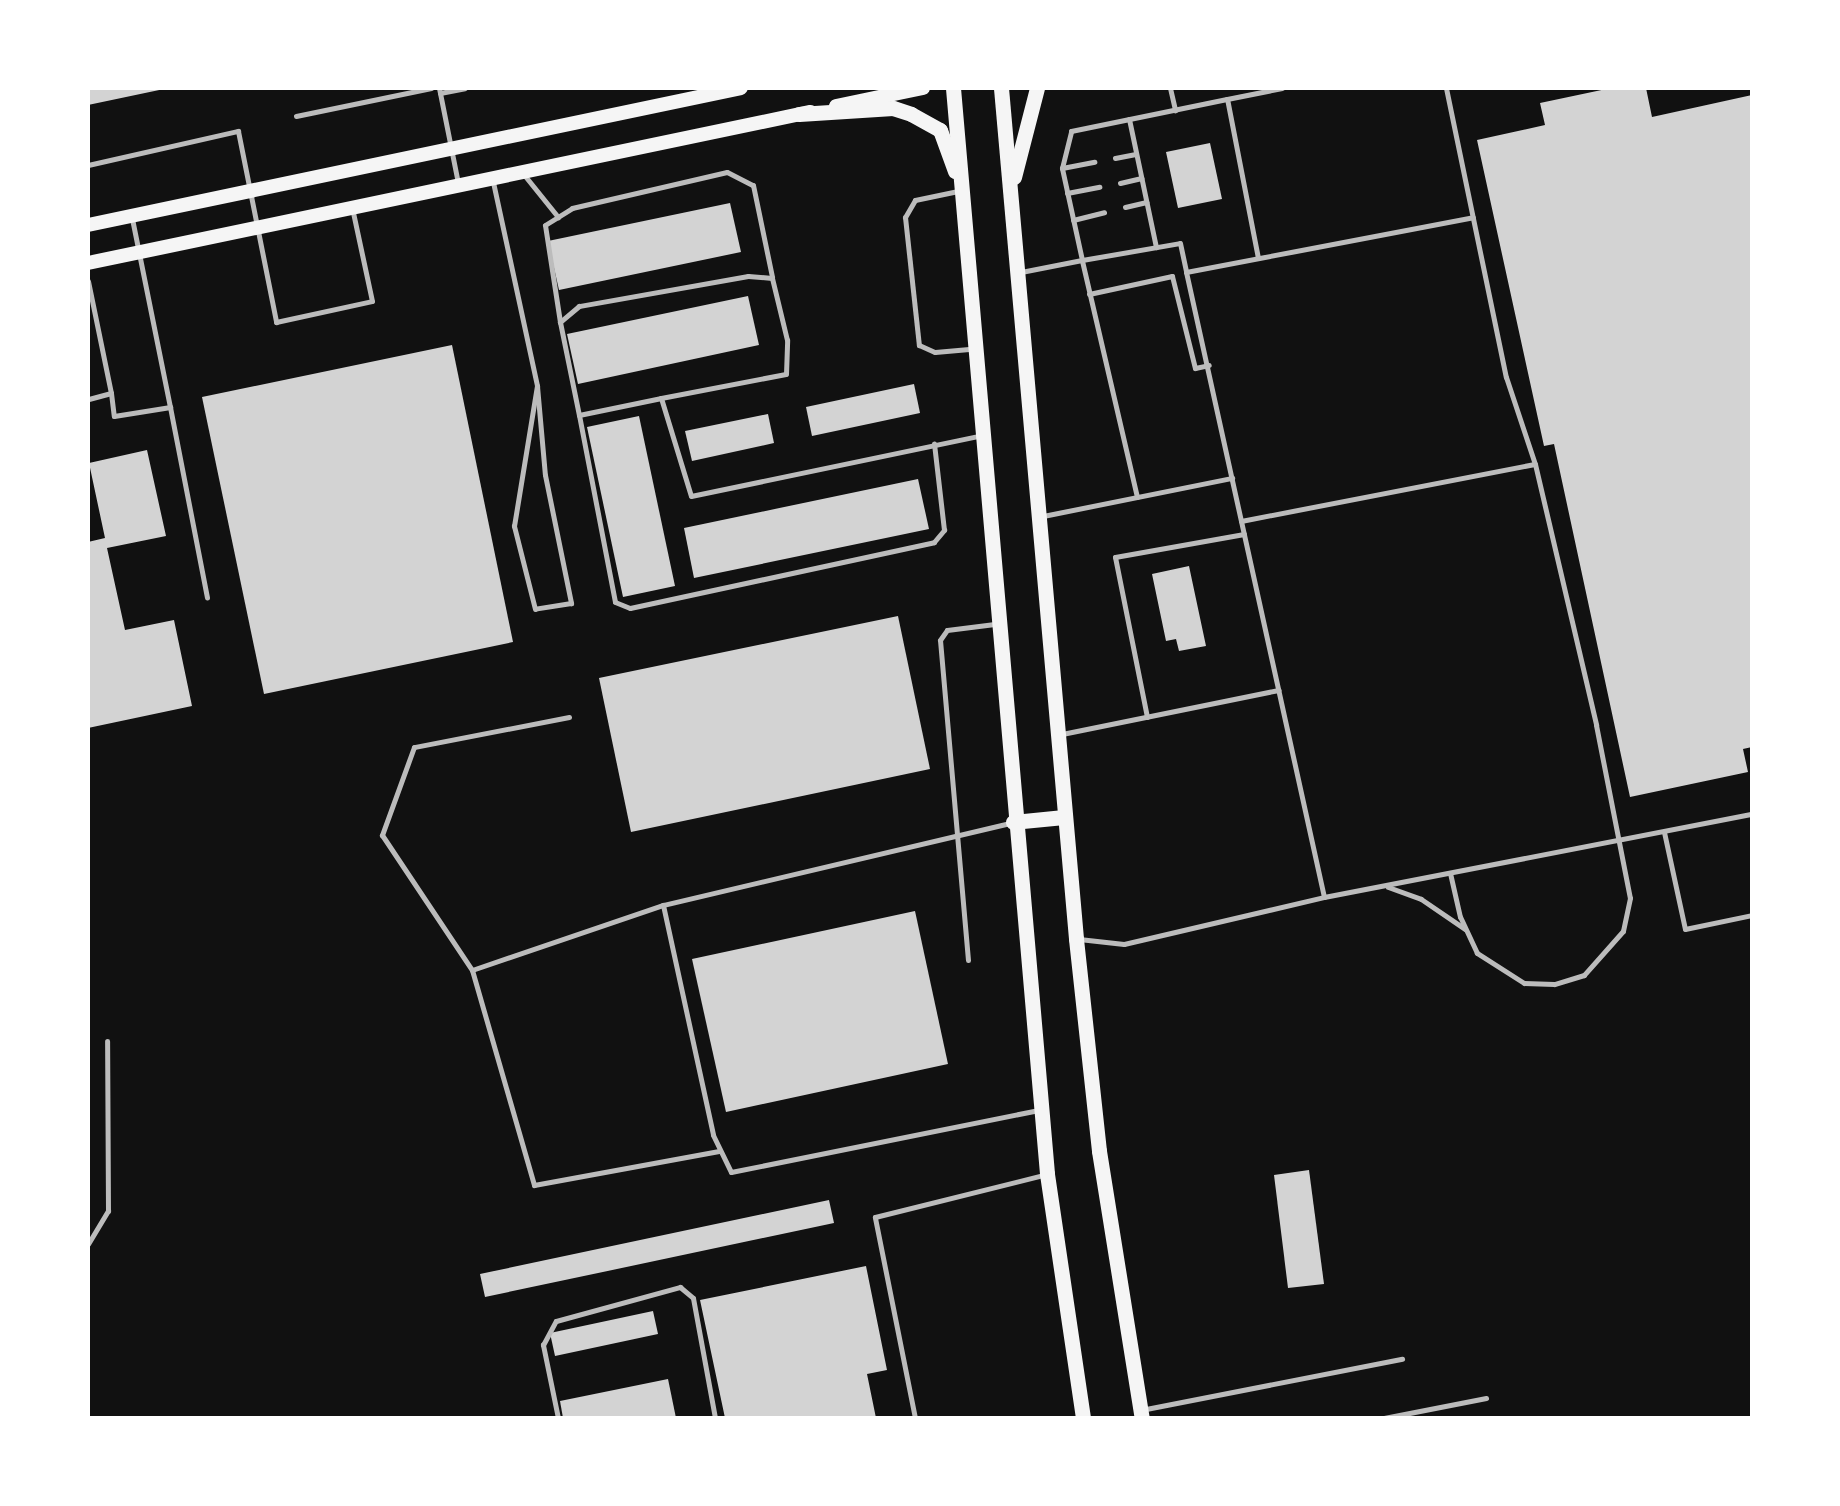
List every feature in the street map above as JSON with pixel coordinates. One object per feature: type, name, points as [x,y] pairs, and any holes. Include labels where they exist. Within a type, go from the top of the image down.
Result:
[{"type":"main road","points":[[88,226],[741,88]]},
{"type":"main road","points":[[88,263],[923,88]]},
{"type":"main road","points":[[954,88],[979,436],[1047,1174],[1084,1418]]},
{"type":"main road","points":[[1001,88],[1076,939],[1093,1099],[1141,1414]]},
{"type":"main road","points":[[1010,195],[1037,88]]},
{"type":"main road","points":[[799,114],[893,108],[911,114],[940,130],[962,191]]},
{"type":"main road","points":[[1013,822],[1064,817]]},
{"type":"lane","points":[[296,116],[430,88]]},
{"type":"lane","points":[[459,186],[439,90],[466,88]]},
{"type":"lane","points":[[1170,88],[1175,110]]},
{"type":"lane","points":[[1137,497],[1062,168],[1071,131],[1282,88]]},
{"type":"lane","points":[[1446,88],[1517,421],[1535,464],[1630,898],[1622,930],[1584,976],[1554,984],[1524,982],[1477,953],[1450,873]]},
{"type":"lane","points":[[1226,99],[1258,258]]},
{"type":"lane","points":[[1129,119],[1156,247]]},
{"type":"lane","points":[[88,165],[238,132],[276,322],[372,301],[352,208]]},
{"type":"lane","points":[[1114,158],[1136,154]]},
{"type":"lane","points":[[1062,168],[1094,162]]},
{"type":"lane","points":[[522,172],[558,217]]},
{"type":"lane","points":[[579,415],[786,374],[787,340],[753,185],[727,172],[572,208],[545,225],[545,253],[616,602],[630,608],[934,542],[944,530],[934,444]]},
{"type":"lane","points":[[1120,183],[1141,178]]},
{"type":"lane","points":[[492,179],[537,386],[545,475],[571,603],[535,609],[514,526],[537,386]]},
{"type":"lane","points":[[1067,193],[1099,187]]},
{"type":"lane","points":[[962,191],[916,200],[906,217],[919,344],[935,352],[972,348]]},
{"type":"lane","points":[[1125,207],[1146,202]]},
{"type":"lane","points":[[1073,220],[1104,212]]},
{"type":"lane","points":[[132,216],[207,596]]},
{"type":"lane","points":[[1186,272],[1472,217]]},
{"type":"lane","points":[[1018,273],[1180,243],[1324,897]]},
{"type":"lane","points":[[560,322],[579,306],[748,276],[772,278]]},
{"type":"lane","points":[[1089,294],[1172,276],[1195,368],[1208,365]]},
{"type":"lane","points":[[88,281],[114,416],[170,406]]},
{"type":"lane","points":[[88,399],[111,393]]},
{"type":"lane","points":[[661,398],[691,496],[979,436]]},
{"type":"lane","points":[[1241,521],[1535,464]]},
{"type":"lane","points":[[1041,516],[1232,478]]},
{"type":"lane","points":[[1147,718],[1115,558],[1244,534]]},
{"type":"lane","points":[[968,960],[954,841],[940,640],[947,630],[996,624]]},
{"type":"lane","points":[[1059,734],[1279,690]]},
{"type":"lane","points":[[569,717],[414,746],[382,835],[472,970],[534,1185],[719,1151]]},
{"type":"lane","points":[[1076,939],[1124,944],[1324,897],[1752,814]]},
{"type":"lane","points":[[472,970],[663,905],[954,841],[1013,822]]},
{"type":"lane","points":[[1664,832],[1684,929],[1752,914]]},
{"type":"lane","points":[[1385,886],[1421,899],[1466,929]]},
{"type":"lane","points":[[663,905],[719,1151],[732,1172],[1042,1110]]},
{"type":"lane","points":[[88,1244],[108,1211],[107,1041]]},
{"type":"lane","points":[[915,1418],[874,1218],[1047,1174]]},
{"type":"lane","points":[[558,1418],[543,1345],[556,1320],[680,1287],[694,1298],[715,1418]]},
{"type":"lane","points":[[1125,1418],[1402,1359]]},
{"type":"lane","points":[[1384,1418],[1486,1398]]},
{"type":"building","points":[[88,88],[164,88],[164,89],[88,105]]},
{"type":"building","points":[[1611,88],[1646,88],[1652,117],[1752,95],[1752,747],[1743,749],[1748,772],[1630,797],[1554,444],[1544,446],[1477,140],[1545,125],[1540,103]]},
{"type":"building","points":[[1210,143],[1222,199],[1178,208],[1166,152]]},
{"type":"building","points":[[730,203],[741,252],[559,290],[548,241]]},
{"type":"building","points":[[748,296],[759,345],[578,384],[567,334]]},
{"type":"building","points":[[452,345],[513,642],[264,694],[202,397]]},
{"type":"building","points":[[914,384],[920,413],[812,436],[806,407]]},
{"type":"building","points":[[768,414],[774,443],[692,461],[685,431]]},
{"type":"building","points":[[639,416],[675,586],[623,597],[587,427]]},
{"type":"building","points":[[147,450],[166,536],[107,548],[125,630],[174,620],[192,706],[88,728],[88,542],[105,538],[89,463]]},
{"type":"building","points":[[918,479],[929,529],[694,578],[684,528]]},
{"type":"building","points":[[1189,566],[1206,646],[1179,651],[1176,639],[1166,641],[1152,574]]},
{"type":"building","points":[[898,616],[930,769],[631,832],[599,678]]},
{"type":"building","points":[[915,911],[948,1064],[726,1112],[692,959]]},
{"type":"building","points":[[1309,1170],[1324,1284],[1288,1288],[1274,1175]]},
{"type":"building","points":[[829,1200],[834,1223],[485,1297],[480,1274]]},
{"type":"building","points":[[866,1266],[887,1370],[867,1374],[876,1418],[725,1418],[700,1300]]},
{"type":"building","points":[[653,1311],[658,1334],[555,1356],[550,1333]]},
{"type":"building","points":[[668,1379],[676,1418],[563,1418],[560,1401]]}]
